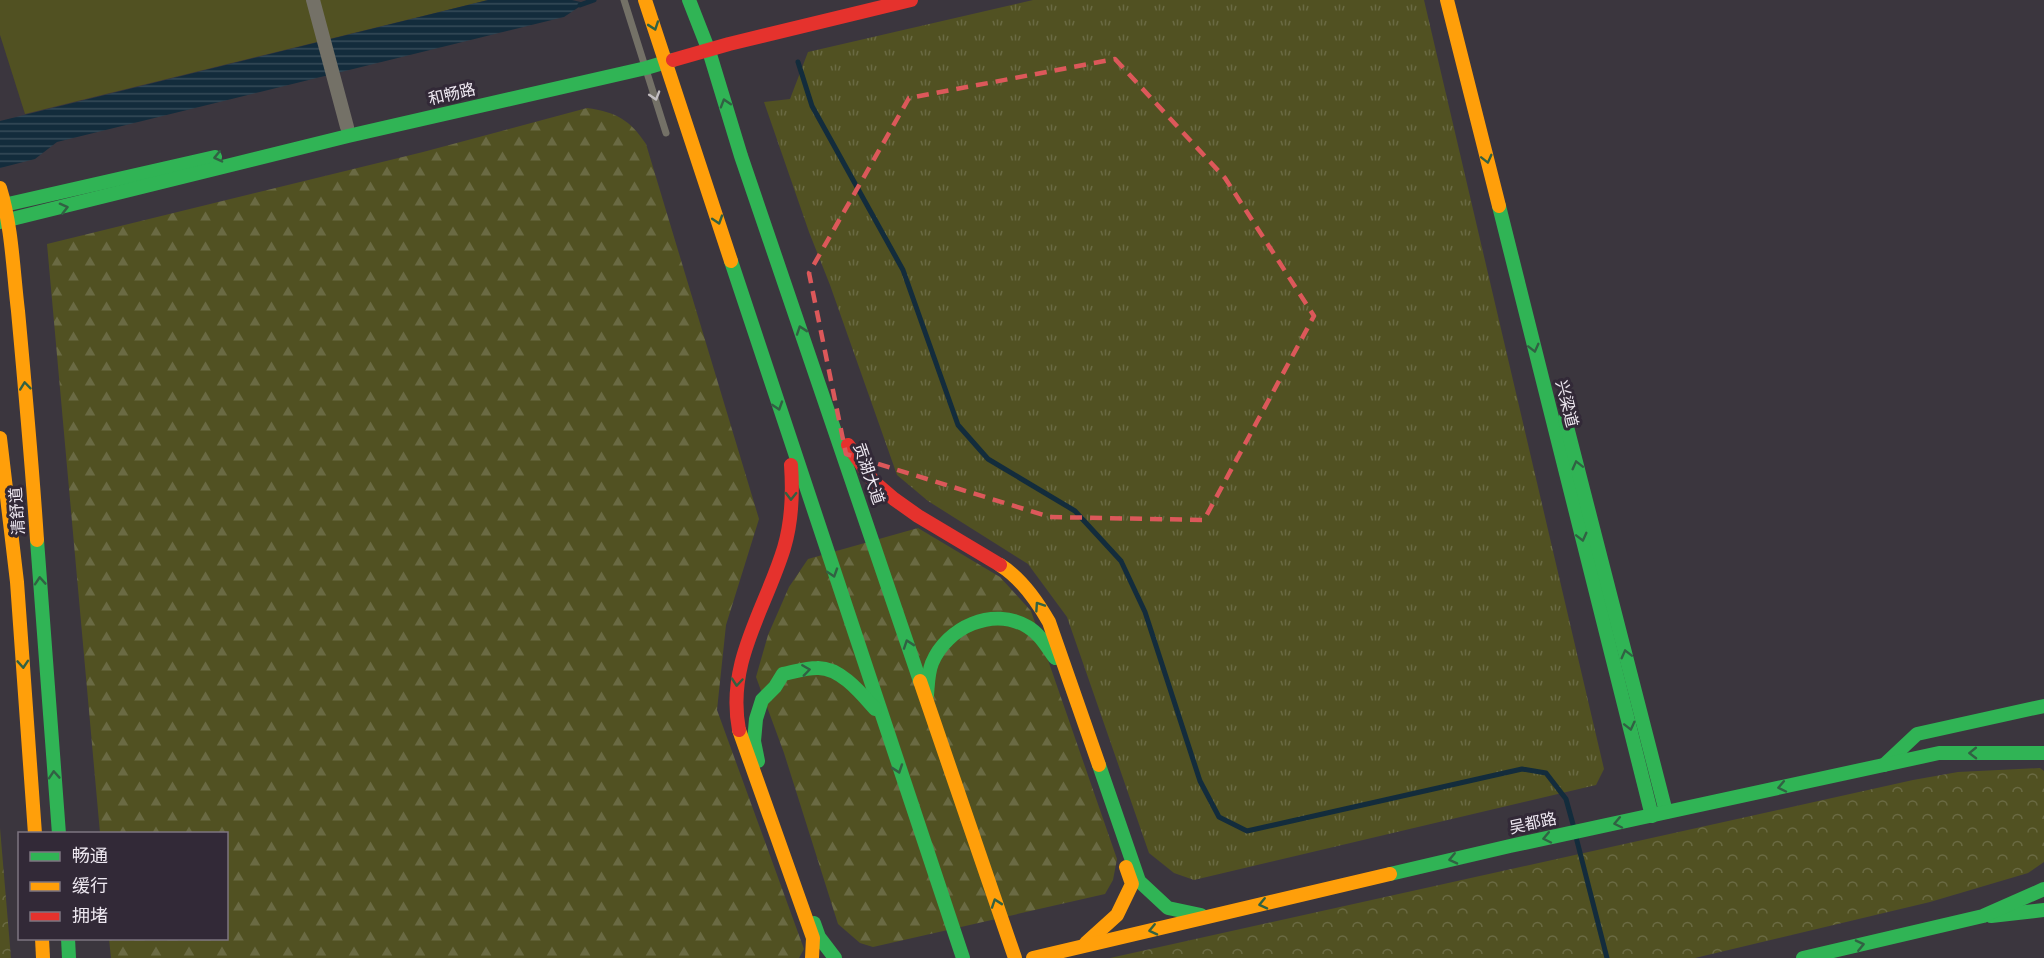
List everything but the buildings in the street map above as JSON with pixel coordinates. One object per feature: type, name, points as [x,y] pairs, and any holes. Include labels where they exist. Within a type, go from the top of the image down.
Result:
[{"type":"main road","points":[[645,0],[788,438],[963,958]]},
{"type":"main road","name":"贡湖大道","points":[[689,0],[1015,958]]},
{"type":"main road","name":"和畅路","points":[[4,221],[644,63],[870,0]]},
{"type":"main road","name":"和畅路","points":[[706,45],[911,0]]},
{"type":"main road","name":"兴梁道","points":[[1447,0],[1659,814]]},
{"type":"main road","name":"兴梁道","points":[[1458,0],[1659,814]]},
{"type":"main road","name":"和畅路","points":[[3,205],[644,63]]},
{"type":"main road","name":"清舒道","points":[[0,188],[27,402],[58,832]]},
{"type":"main road","points":[[834,425],[873,481],[918,516],[1011,572],[1039,605],[1049,621],[1063,659],[1139,881],[1168,908],[1210,916]]},
{"type":"main road","name":"清舒道","points":[[0,438],[17,582],[35,832]]},
{"type":"main road","points":[[788,438],[792,476],[791,507],[785,547],[744,646],[738,669],[736,714],[741,737],[813,938],[812,958]]},
{"type":"main road","points":[[926,699],[934,659],[958,630],[973,621],[991,618],[1009,620],[1027,626],[1043,640],[1056,658],[1132,884],[1117,915],[1082,946]]},
{"type":"main road","points":[[835,958],[819,937],[758,763],[754,741],[756,719],[762,700],[775,687],[783,674],[810,669],[827,669],[842,678],[865,697],[880,714]]},
{"type":"main road","points":[[1884,765],[1917,734],[2044,706]]},
{"type":"main road","name":"吴都路","points":[[1033,958],[1510,846],[1939,753],[2040,754]]},
{"type":"main road","points":[[1983,916],[2044,889]]},
{"type":"main road","points":[[1803,958],[1983,916],[2044,910]]},
{"type":"main road","points":[[42,940],[43,958]]},
{"type":"main road","points":[[68,940],[69,958]]},
{"type":"street","points":[[313,0],[347,127]]},
{"type":"lane","points":[[624,0],[666,133]]},
{"type":"highlighted area","points":[[1115,59],[1225,178],[1314,316],[1204,520],[1050,517],[846,454],[809,273],[909,98]]},
{"type":"green space","points":[[0,0],[488,0],[25,114],[0,35]]},
{"type":"green space","points":[[1033,0],[1424,0],[1604,769],[1596,785],[1194,880],[1174,873],[1149,853],[1067,617],[1028,564],[928,501],[897,475],[764,102],[790,99],[808,52]]},
{"type":"green space","points":[[587,108],[621,118],[646,144],[759,519],[726,625],[717,710],[804,949],[799,958],[111,958],[109,940],[228,940],[228,832],[100,832],[47,244],[423,152]]},
{"type":"green space","points":[[918,528],[1000,577],[1031,611],[1117,859],[1113,880],[1105,894],[873,947],[860,943],[838,924],[784,753],[756,677],[768,635],[789,587],[808,559]]},
{"type":"green space","points":[[2040,768],[2044,771],[2044,862],[2028,873],[1930,902],[1695,958],[1110,958],[1913,780],[1958,772]]},
{"type":"green space","points":[[0,828],[11,958],[0,958]]},
{"type":"water","points":[[488,0],[572,0],[585,3],[564,17],[57,142],[35,159],[0,168],[0,121]]},
{"type":"waterway","points":[[580,5],[594,0]]},
{"type":"waterway","points":[[798,62],[812,106],[903,270],[958,425],[988,459],[1075,511],[1121,561],[1145,612],[1200,781],[1219,817],[1247,831],[1522,769],[1546,773],[1566,799],[1574,828]]},
{"type":"waterway","points":[[1576,837],[1607,958]]},
{"type":"traffic: fast","points":[[689,0],[709,51],[741,156],[920,681]]},
{"type":"traffic: fast","points":[[0,222],[348,136],[673,60]]},
{"type":"traffic: fast","points":[[0,206],[215,157]]},
{"type":"traffic: fast","points":[[1499,206],[1652,816]]},
{"type":"traffic: fast","points":[[731,261],[963,958]]},
{"type":"traffic: fast","points":[[1565,419],[1666,812]]},
{"type":"traffic: fast","points":[[37,540],[59,832]]},
{"type":"traffic: fast","points":[[927,695],[932,663],[939,650],[948,639],[972,624],[986,620],[1014,621],[1036,633],[1055,658]]},
{"type":"traffic: fast","points":[[758,761],[754,741],[756,719],[762,700],[775,687],[783,674],[813,668],[834,672],[849,682],[875,709]]},
{"type":"traffic: fast","points":[[1884,765],[1917,734],[2044,706]]},
{"type":"traffic: fast","points":[[1390,874],[1939,753],[2044,753]]},
{"type":"traffic: fast","points":[[1099,765],[1139,881],[1168,908],[1201,915]]},
{"type":"traffic: fast","points":[[1803,958],[1983,916],[2044,889]]},
{"type":"traffic: fast","points":[[1991,916],[2044,910]]},
{"type":"traffic: fast","points":[[814,923],[819,937],[835,958]]},
{"type":"traffic: fast","points":[[68,940],[69,958]]},
{"type":"traffic: slow","points":[[645,0],[731,261]]},
{"type":"traffic: slow","points":[[1447,0],[1499,206]]},
{"type":"traffic: slow","points":[[0,188],[10,233],[37,540]]},
{"type":"traffic: slow","points":[[0,438],[17,582],[35,832]]},
{"type":"traffic: slow","points":[[1000,565],[1028,590],[1049,622],[1099,765]]},
{"type":"traffic: slow","points":[[920,681],[1015,958]]},
{"type":"traffic: slow","points":[[739,730],[813,938],[812,958]]},
{"type":"traffic: slow","points":[[1086,943],[1117,915],[1132,884],[1126,867]]},
{"type":"traffic: slow","points":[[1033,958],[1390,874]]},
{"type":"traffic: slow","points":[[42,940],[43,958]]},
{"type":"traffic: jam","points":[[673,60],[729,44],[911,0]]},
{"type":"traffic: jam","points":[[848,445],[873,481],[894,499],[1000,565]]},
{"type":"traffic: jam","points":[[739,730],[736,705],[738,682],[750,637],[787,538],[791,507],[791,465]]}]
